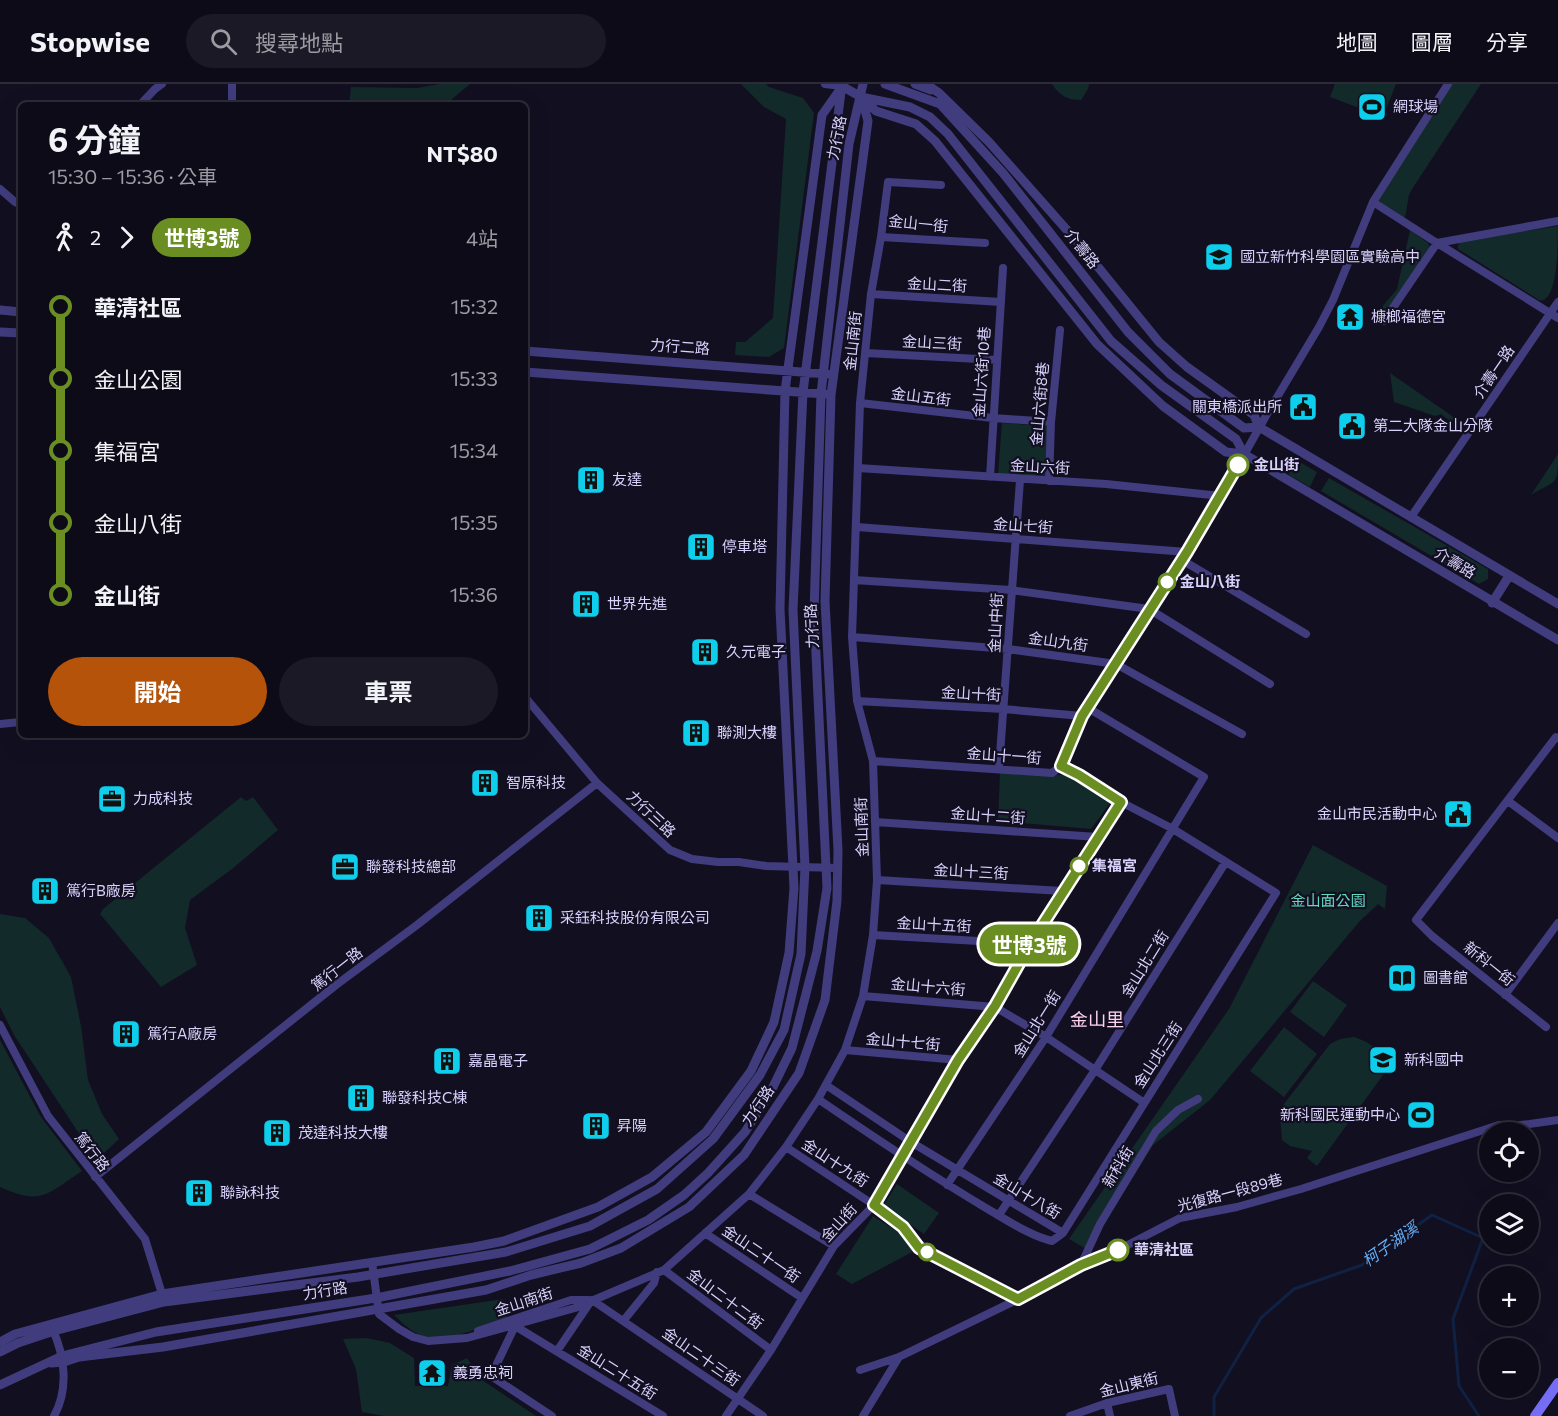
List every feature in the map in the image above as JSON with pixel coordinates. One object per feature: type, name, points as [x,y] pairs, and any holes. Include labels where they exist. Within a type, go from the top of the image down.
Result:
[{"type":"main road","points":[[1535,1416],[1558,1383]]},
{"type":"street","points":[[143,102],[162,84]]},
{"type":"street","points":[[232,84],[232,102]]},
{"type":"street","points":[[825,84],[842,85]]},
{"type":"street","points":[[861,97],[863,84]]},
{"type":"street","name":"介壽路","points":[[885,84],[940,104],[1010,181],[1128,332],[1170,374],[1244,428],[1259,427],[1558,604]]},
{"type":"street","name":"介壽路","points":[[915,84],[939,93]]},
{"type":"street","name":"介壽路","points":[[926,84],[939,93],[989,142],[1073,237],[1159,342],[1187,367],[1254,415],[1259,427]]},
{"type":"street","points":[[1061,766],[1082,716],[1221,496],[1333,300],[1373,202],[1448,84]]},
{"type":"street","name":"介壽路","points":[[842,85],[861,97],[876,111],[916,124],[935,141],[1096,344],[1163,406],[1226,452],[1244,454],[1492,603],[1558,640]]},
{"type":"street","name":"力行路","points":[[0,1353],[52,1327],[162,1294],[504,1241],[598,1207],[652,1177],[706,1132],[751,1071],[774,1022],[789,953],[794,888],[780,609],[785,391],[822,115],[842,85]]},
{"type":"street","name":"力行路","points":[[0,1342],[15,1334],[164,1302],[506,1252],[591,1226],[657,1189],[713,1139],[760,1075],[784,1030],[801,954],[805,867],[793,610],[803,392],[842,85]]},
{"type":"street","name":"介壽路","points":[[861,97],[910,107],[930,117],[948,134],[1111,341],[1161,385],[1236,439],[1244,454]]},
{"type":"street","name":"力行路","points":[[0,1385],[45,1363],[156,1332],[376,1298],[510,1271],[590,1249],[648,1220],[684,1195],[708,1173],[745,1132],[772,1089],[792,1048],[816,951],[827,888],[814,612],[826,394],[833,375],[868,121],[861,97]]},
{"type":"street","name":"力行路","points":[[63,1359],[163,1347],[486,1290],[531,1275],[581,1263],[621,1248],[689,1207],[744,1155],[799,1073],[825,1000],[837,902],[838,849],[825,601],[826,394],[822,374],[849,144],[861,97]]},
{"type":"street","points":[[868,121],[876,111],[910,107]]},
{"type":"street","name":"金山一街","points":[[941,184],[888,182],[880,237],[985,243]]},
{"type":"street","points":[[0,189],[18,204]]},
{"type":"street","points":[[1373,202],[1558,318]]},
{"type":"street","points":[[1384,321],[1437,243],[1558,221]]},
{"type":"street","name":"金山南街","points":[[377,1310],[386,1320],[413,1337],[428,1341],[467,1338],[575,1308],[660,1271],[749,1194],[786,1147],[818,1099],[845,1050],[863,996],[873,935],[877,880],[873,761],[858,701],[852,637],[860,403],[871,294],[880,237]]},
{"type":"street","name":"金山六街10巷","points":[[990,477],[1003,268]]},
{"type":"street","name":"金山二街","points":[[871,294],[1001,302]]},
{"type":"street","name":"介壽一路","points":[[1411,517],[1558,302]]},
{"type":"street","points":[[0,310],[18,312]]},
{"type":"street","name":"金山六街8巷","points":[[1049,481],[1051,422],[1060,330]]},
{"type":"street","points":[[0,332],[18,333]]},
{"type":"street","name":"力行二路","points":[[528,351],[833,375]]},
{"type":"street","name":"金山三街","points":[[866,353],[997,360]]},
{"type":"street","points":[[528,372],[826,394]]},
{"type":"street","name":"金山五街","points":[[860,403],[1051,422]]},
{"type":"street","name":"金山六街","points":[[858,468],[1107,484],[1221,496]]},
{"type":"street","name":"金山中街","points":[[999,768],[1020,480]]},
{"type":"street","name":"金山七街","points":[[857,527],[1187,552]]},
{"type":"street","points":[[1182,560],[1306,634]]},
{"type":"street","points":[[1492,603],[1509,576]]},
{"type":"street","points":[[854,580],[1011,590],[1149,609],[1270,684]]},
{"type":"street","name":"金山九街","points":[[852,637],[1008,649],[1116,664],[1242,734]]},
{"type":"street","name":"力行三路","points":[[528,701],[597,783],[670,850],[692,859],[718,862],[837,868]]},
{"type":"street","name":"金山十街","points":[[858,701],[1082,716]]},
{"type":"street","name":"金山北一街","points":[[947,1185],[1046,1037],[1204,777],[1088,708]]},
{"type":"street","points":[[0,724],[18,722]]},
{"type":"street","points":[[1557,737],[1508,801],[1558,838]]},
{"type":"street","name":"金山十一街","points":[[873,761],[1052,773],[1061,766],[1121,802],[1173,829],[1276,893]]},
{"type":"street","name":"篤行一路","points":[[95,1177],[336,985],[417,926],[597,783]]},
{"type":"street","name":"新科一街","points":[[1508,801],[1416,920],[1426,931],[1546,1027]]},
{"type":"street","name":"金山街","points":[[726,1416],[771,1350],[834,1246],[874,1205],[958,1060],[995,1006],[1062,891],[1121,802]]},
{"type":"street","name":"金山十二街","points":[[875,822],[1098,837]]},
{"type":"street","name":"金山北二街","points":[[999,1215],[1095,1070],[1225,863]]},
{"type":"street","name":"金山十三街","points":[[877,880],[1062,891]]},
{"type":"street","name":"金山北三街","points":[[1063,1233],[1276,893]]},
{"type":"street","points":[[1505,995],[1558,923]]},
{"type":"street","name":"金山十五街","points":[[873,935],[1030,944]]},
{"type":"street","name":"金山十六街","points":[[863,996],[995,1006],[1143,1102]]},
{"type":"street","name":"篤行路","points":[[0,1025],[48,1116],[145,1239],[162,1294]]},
{"type":"street","name":"金山十七街","points":[[845,1050],[958,1060]]},
{"type":"street","name":"金山十八街","points":[[818,1099],[902,1157],[1042,1239],[1052,1241],[1063,1233],[911,1142],[826,1085]]},
{"type":"street","name":"新科街","points":[[1081,1265],[1100,1224],[1156,1131],[1178,1110],[1198,1099]]},
{"type":"street","name":"光復路一段89巷","points":[[860,1370],[899,1357],[1180,1218],[1238,1207],[1301,1189],[1499,1125],[1507,1127],[1558,1120]]},
{"type":"street","name":"金山十九街","points":[[786,1147],[903,1227],[919,1248],[1018,1299]]},
{"type":"street","points":[[749,1194],[834,1246]]},
{"type":"street","name":"金山二十一街","points":[[705,1233],[802,1298]]},
{"type":"street","points":[[372,1262],[377,1310]]},
{"type":"street","points":[[624,1320],[654,1283],[660,1271]]},
{"type":"street","name":"金山二十二街","points":[[660,1271],[771,1350]]},
{"type":"street","name":"金山南街","points":[[467,1338],[474,1333],[571,1300],[592,1300]]},
{"type":"street","name":"金山二十三街","points":[[592,1300],[763,1416]]},
{"type":"street","name":"金山二十五街","points":[[557,1351],[592,1300]]},
{"type":"street","points":[[515,1326],[491,1376],[552,1416]]},
{"type":"street","name":"金山二十五街","points":[[515,1326],[663,1416]]},
{"type":"street","points":[[52,1327],[63,1359],[62,1402],[54,1416]]},
{"type":"street","points":[[864,1416],[899,1357]]},
{"type":"street","name":"金山東街","points":[[1070,1416],[1107,1403],[1169,1389],[1175,1416]]},
{"type":"street","points":[[1107,1403],[1110,1416]]},
{"type":"green space","points":[[440,84],[470,84],[449,102],[349,102],[351,87],[417,88]]},
{"type":"green space","points":[[741,84],[766,84],[803,98],[814,113],[784,348],[769,357],[735,355],[736,342],[745,342],[773,318],[786,119],[764,107]]},
{"type":"green space","points":[[1052,84],[1089,84],[1081,100],[1064,96]]},
{"type":"green space","name":"網球場","points":[[1335,84],[1396,84],[1383,117],[1330,97]]},
{"type":"green space","points":[[1452,84],[1481,84],[1414,186],[1409,195],[1405,218],[1377,202]]},
{"type":"green space","points":[[1558,226],[1556,271],[1550,293],[1545,299],[1539,300],[1458,249],[1461,241]]},
{"type":"green space","points":[[1410,230],[1428,243],[1430,249],[1384,316],[1377,321],[1376,314],[1397,289]]},
{"type":"green space","points":[[1390,373],[1455,420],[1450,421],[1441,414],[1435,416],[1394,402]]},
{"type":"green space","points":[[1002,423],[1049,426],[1045,477],[998,474]]},
{"type":"green space","points":[[1558,454],[1556,478],[1551,484],[1531,495]]},
{"type":"green space","points":[[1298,461],[1317,472],[1310,487],[1289,475],[1288,463]]},
{"type":"green space","points":[[1329,478],[1488,569],[1488,579],[1479,584],[1321,491]]},
{"type":"green space","points":[[1000,773],[1065,775],[1111,802],[1091,829],[998,821]]},
{"type":"green space","points":[[241,797],[246,801],[253,797],[278,830],[232,869],[190,900],[185,928],[197,965],[161,987],[100,914],[103,909]]},
{"type":"green space","name":"金山面公園","points":[[1313,845],[1387,886],[1385,909],[1378,904],[1359,922],[1210,1100],[1153,1145],[1088,1250],[1069,1239],[1229,1009]]},
{"type":"green space","points":[[0,914],[25,918],[49,938],[71,977],[81,1026],[88,1080],[102,1114],[119,1139],[104,1153],[90,1150],[14,1035],[0,1007]]},
{"type":"green space","points":[[1313,981],[1347,1005],[1324,1037],[1290,1012]]},
{"type":"green space","points":[[1284,1027],[1317,1054],[1284,1097],[1250,1071]]},
{"type":"green space","points":[[1354,1037],[1371,1045],[1381,1060],[1386,1054],[1394,1060],[1317,1166],[1307,1158],[1312,1151],[1290,1146],[1282,1140],[1280,1116],[1284,1104],[1330,1044],[1340,1039]]},
{"type":"green space","points":[[0,1040],[41,1117],[82,1171],[44,1195],[26,1196],[0,1187]]},
{"type":"green space","points":[[897,1184],[939,1213],[924,1234],[883,1206]]},
{"type":"green space","points":[[873,1216],[901,1234],[914,1251],[852,1284],[836,1274]]},
{"type":"green space","points":[[503,1299],[507,1318],[466,1333],[443,1338],[425,1337],[408,1328],[394,1315]]},
{"type":"green space","points":[[367,1338],[390,1343],[414,1358],[415,1386],[448,1386],[452,1365],[467,1358],[482,1380],[536,1416],[384,1416],[362,1412],[356,1369],[343,1339]]},
{"type":"waterway","name":"柯子湖溪","points":[[1214,1416],[1214,1397],[1261,1318],[1294,1289],[1362,1265],[1432,1215],[1483,1238],[1453,1319],[1459,1386],[1479,1416]]},
{"type":"bus line","name":"世博3號","points":[[1118,1250],[1081,1265],[1018,1299],[919,1248],[903,1227],[874,1205],[958,1060],[995,1006],[1062,891],[1121,802],[1061,766],[1082,716],[1187,552],[1238,465]]},
{"type":"place","name":"網球場","points":[[1372,107]]},
{"type":"place","name":"國立新竹科學園區實驗高中","points":[[1219,257]]},
{"type":"place","name":"槺榔福德宮","points":[[1350,317]]},
{"type":"place","name":"關東橋派出所","points":[[1303,407]]},
{"type":"place","name":"第二大隊金山分隊","points":[[1352,426]]},
{"type":"place","name":"金山街","points":[[1238,465]]},
{"type":"place","name":"友達","points":[[591,480]]},
{"type":"place","name":"停車塔","points":[[701,547]]},
{"type":"place","name":"金山八街","points":[[1167,582]]},
{"type":"place","name":"世界先進","points":[[586,604]]},
{"type":"place","name":"久元電子","points":[[705,652]]},
{"type":"place","name":"聯測大樓","points":[[696,733]]},
{"type":"place","name":"智原科技","points":[[485,783]]},
{"type":"place","name":"力成科技","points":[[112,799]]},
{"type":"place","name":"金山市民活動中心","points":[[1458,814]]},
{"type":"place","name":"集福宮","points":[[1079,866]]},
{"type":"place","name":"聯發科技總部","points":[[345,867]]},
{"type":"place","name":"篤行B廠房","points":[[45,891]]},
{"type":"place","name":"采鈺科技股份有限公司","points":[[539,918]]},
{"type":"place","name":"圖書館","points":[[1402,978]]},
{"type":"place","name":"篤行A廠房","points":[[126,1034]]},
{"type":"place","name":"新科國中","points":[[1383,1060]]},
{"type":"place","name":"嘉晶電子","points":[[447,1061]]},
{"type":"place","name":"聯發科技C棟","points":[[361,1098]]},
{"type":"place","name":"新科國民運動中心","points":[[1421,1115]]},
{"type":"place","name":"昇陽","points":[[596,1126]]},
{"type":"place","name":"茂達科技大樓","points":[[277,1133]]},
{"type":"place","name":"聯詠科技","points":[[199,1193]]},
{"type":"place","name":"華清社區","points":[[1118,1250]]},
{"type":"place","name":"義勇忠祠","points":[[432,1373]]},
{"type":"district","name":"金山里","points":[[1097,1020]]}]
